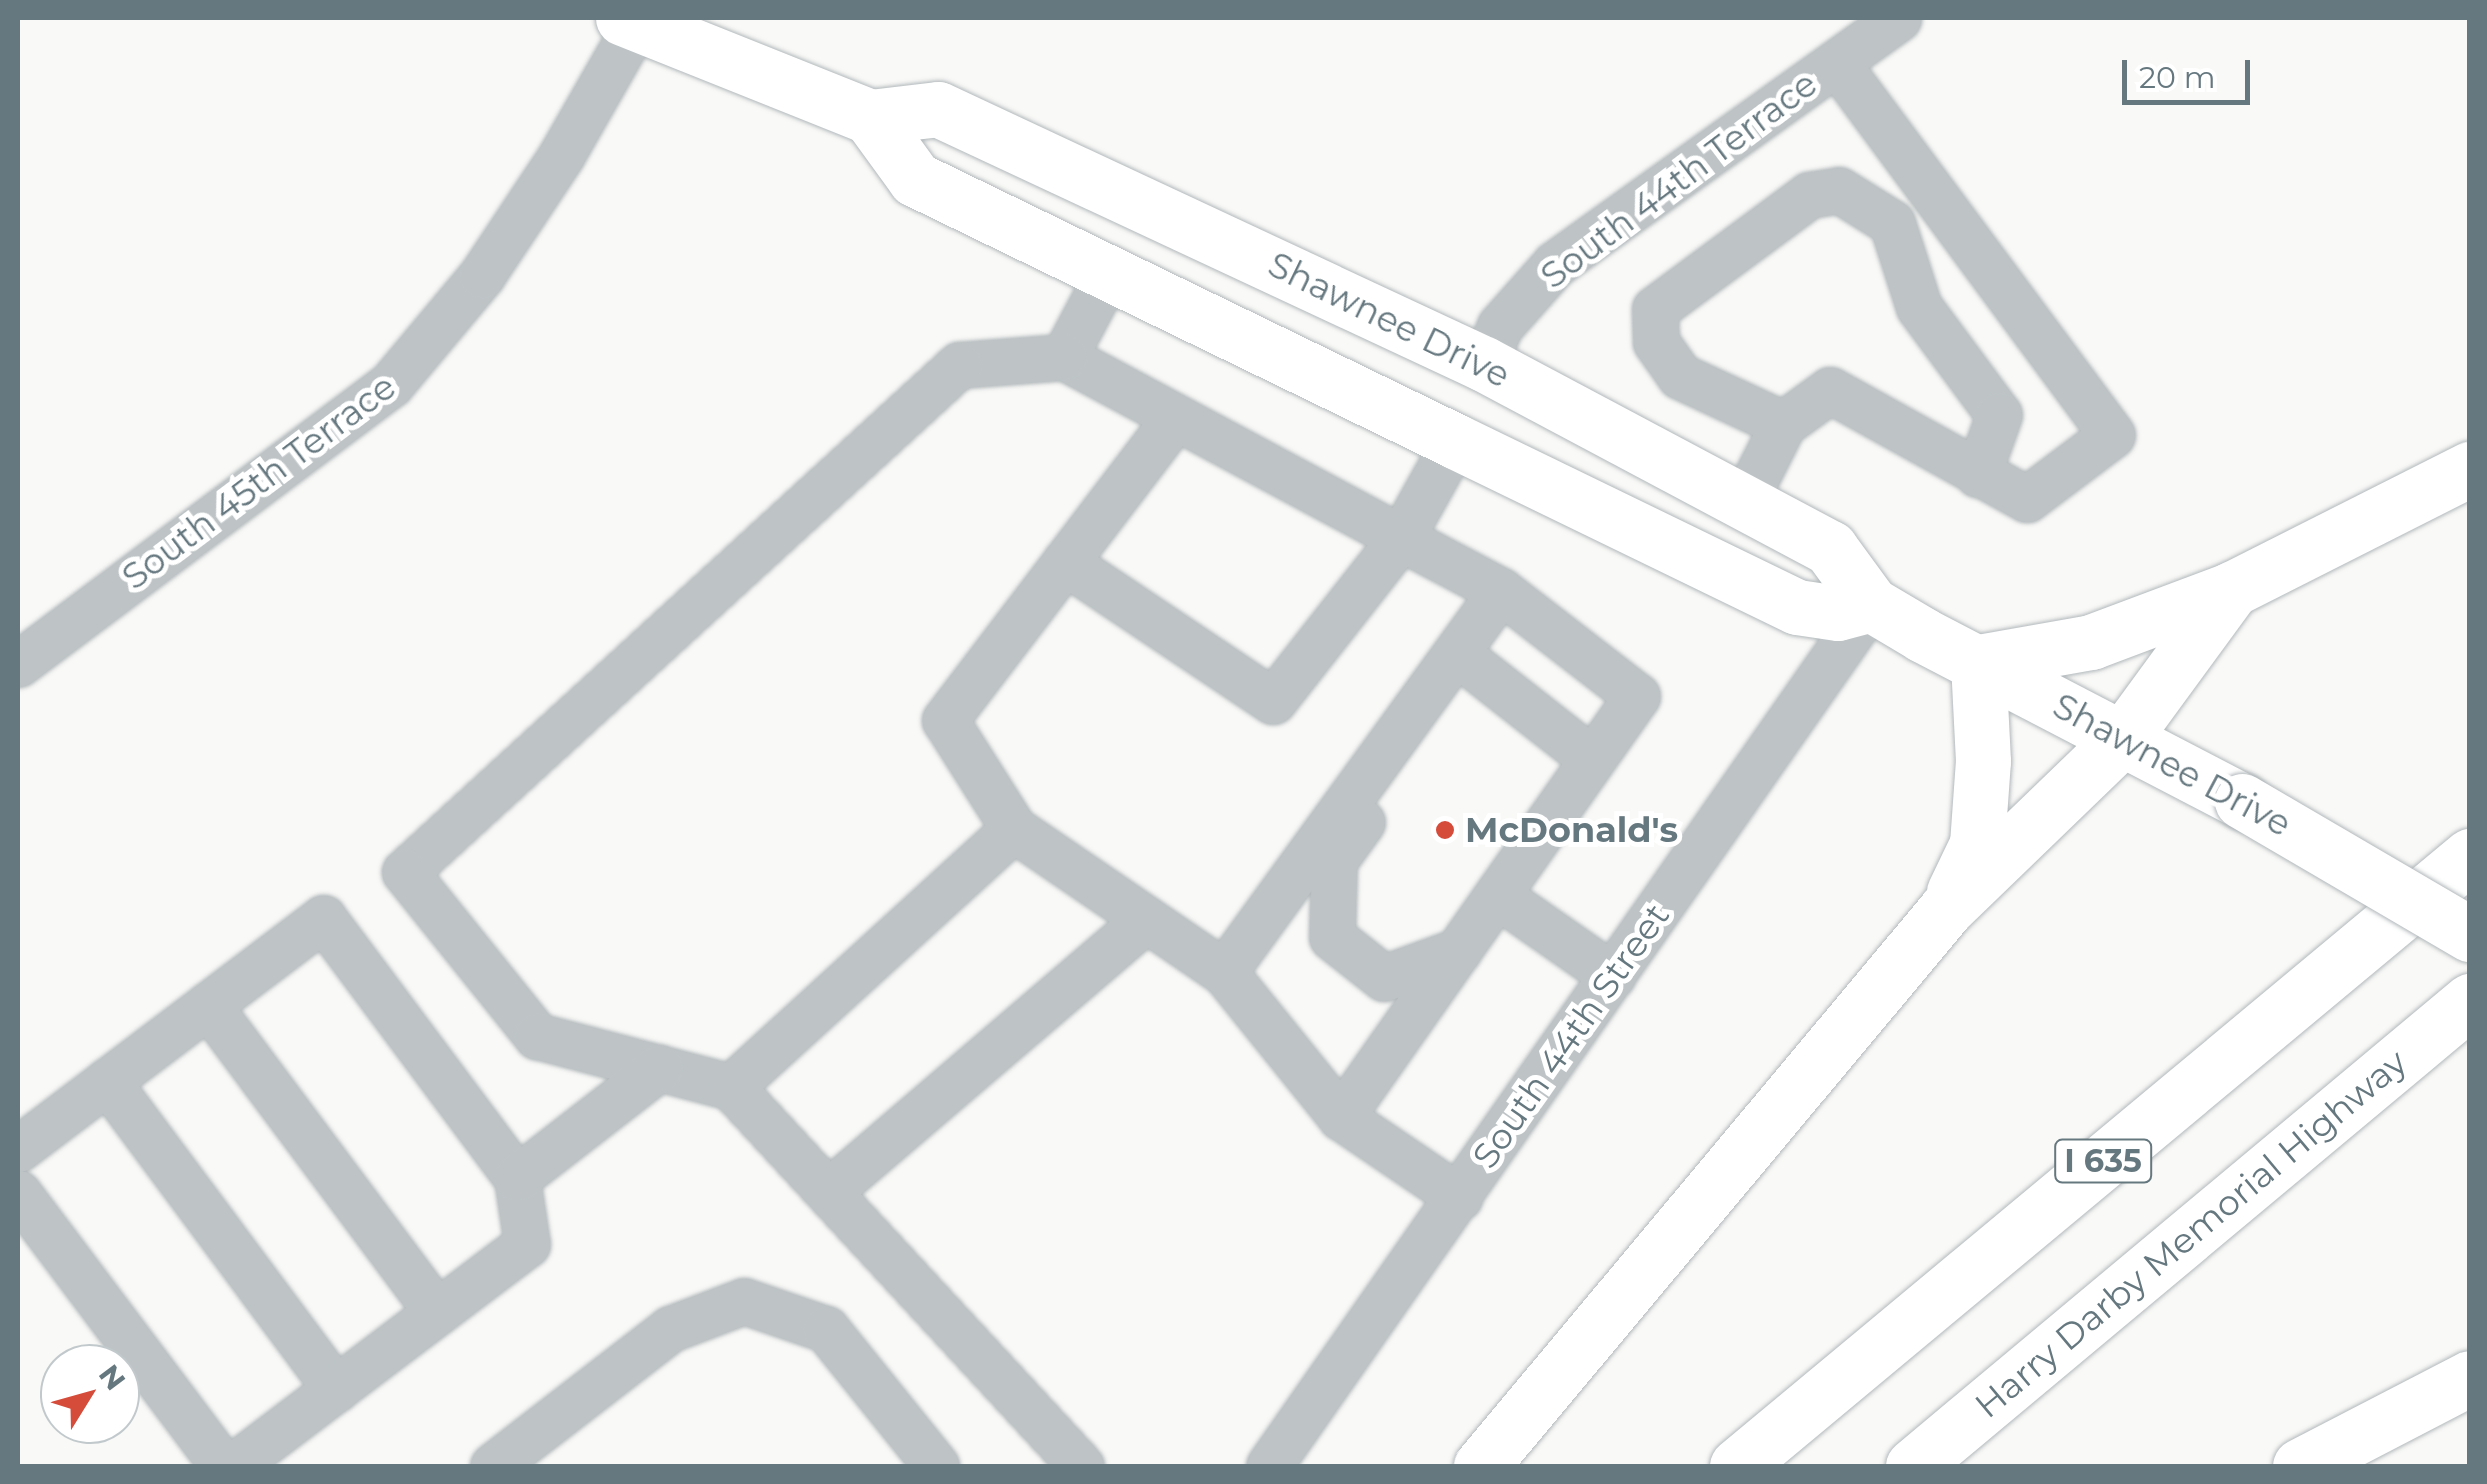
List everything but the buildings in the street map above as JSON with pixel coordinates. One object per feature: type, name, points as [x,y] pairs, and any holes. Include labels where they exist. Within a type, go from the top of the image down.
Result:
[{"type":"main road","name":"Shawnee Drive","points":[[630,20],[870,118],[938,110],[1484,364],[1830,548],[1871,604],[2242,802],[2470,934]]},
{"type":"main road","points":[[870,118],[915,178],[1455,442],[1797,607],[1838,613],[1871,604]]},
{"type":"main road","points":[[1109,272],[1141,203]]},
{"type":"main road","points":[[1455,442],[1484,364]]},
{"type":"main road","points":[[1947,908],[1977,844],[1983,761],[1978,662],[2091,642],[2232,590],[2470,469]]},
{"type":"main road","points":[[1481,1466],[1947,908],[2123,738],[2232,590]]},
{"type":"main road","name":"I 635","points":[[1737,1466],[2470,856]]},
{"type":"main road","name":"Harry Darby Memorial Highway","points":[[1913,1466],[2470,1001]]},
{"type":"main road","points":[[2300,1466],[2470,1378]]},
{"type":"street","name":"South 44th Terrace","points":[[1484,364],[1500,326],[1554,264],[1898,18]]},
{"type":"street","name":"South 45th Terrace","points":[[18,664],[391,384],[482,275],[561,156],[630,20]]},
{"type":"street","points":[[1744,500],[1783,424],[1830,390],[2027,499],[2112,435],[1837,63]]},
{"type":"street","points":[[1783,424],[1680,376],[1656,342],[1655,308],[1809,195],[1840,190],[1892,223],[1919,307],[1998,415],[1978,474]]},
{"type":"street","points":[[1064,358],[1109,272]]},
{"type":"street","points":[[1081,1466],[731,1087],[536,1036],[405,872],[959,365],[1064,358],[1500,590],[1637,696],[1341,1117]]},
{"type":"street","points":[[1175,418],[945,720],[1014,829],[1224,972],[1341,1117],[1459,1197]]},
{"type":"street","points":[[1064,562],[1273,702],[1401,538],[1455,442]]},
{"type":"street","points":[[1458,951],[1384,978],[1332,938],[1334,861],[1466,660],[1500,590]]},
{"type":"street","name":"South 44th Street","points":[[1269,1466],[1871,604]]},
{"type":"street","points":[[1466,660],[1592,759]]},
{"type":"street","points":[[1224,972],[1466,660]]},
{"type":"street","points":[[731,1087],[1014,829]]},
{"type":"street","points":[[1496,895],[1613,976]]},
{"type":"street","points":[[18,1149],[323,918],[517,1178],[527,1244],[233,1466]]},
{"type":"street","points":[[828,1192],[1146,919]]},
{"type":"street","points":[[208,1005],[437,1312]]},
{"type":"street","points":[[517,1178],[659,1068]]},
{"type":"street","points":[[108,1081],[336,1389]]},
{"type":"street","points":[[18,1194],[223,1466]]},
{"type":"street","points":[[493,1466],[670,1329],[744,1301],[826,1329],[936,1466]]},
{"type":"place","name":"McDonald's","points":[[1445,830]]}]
